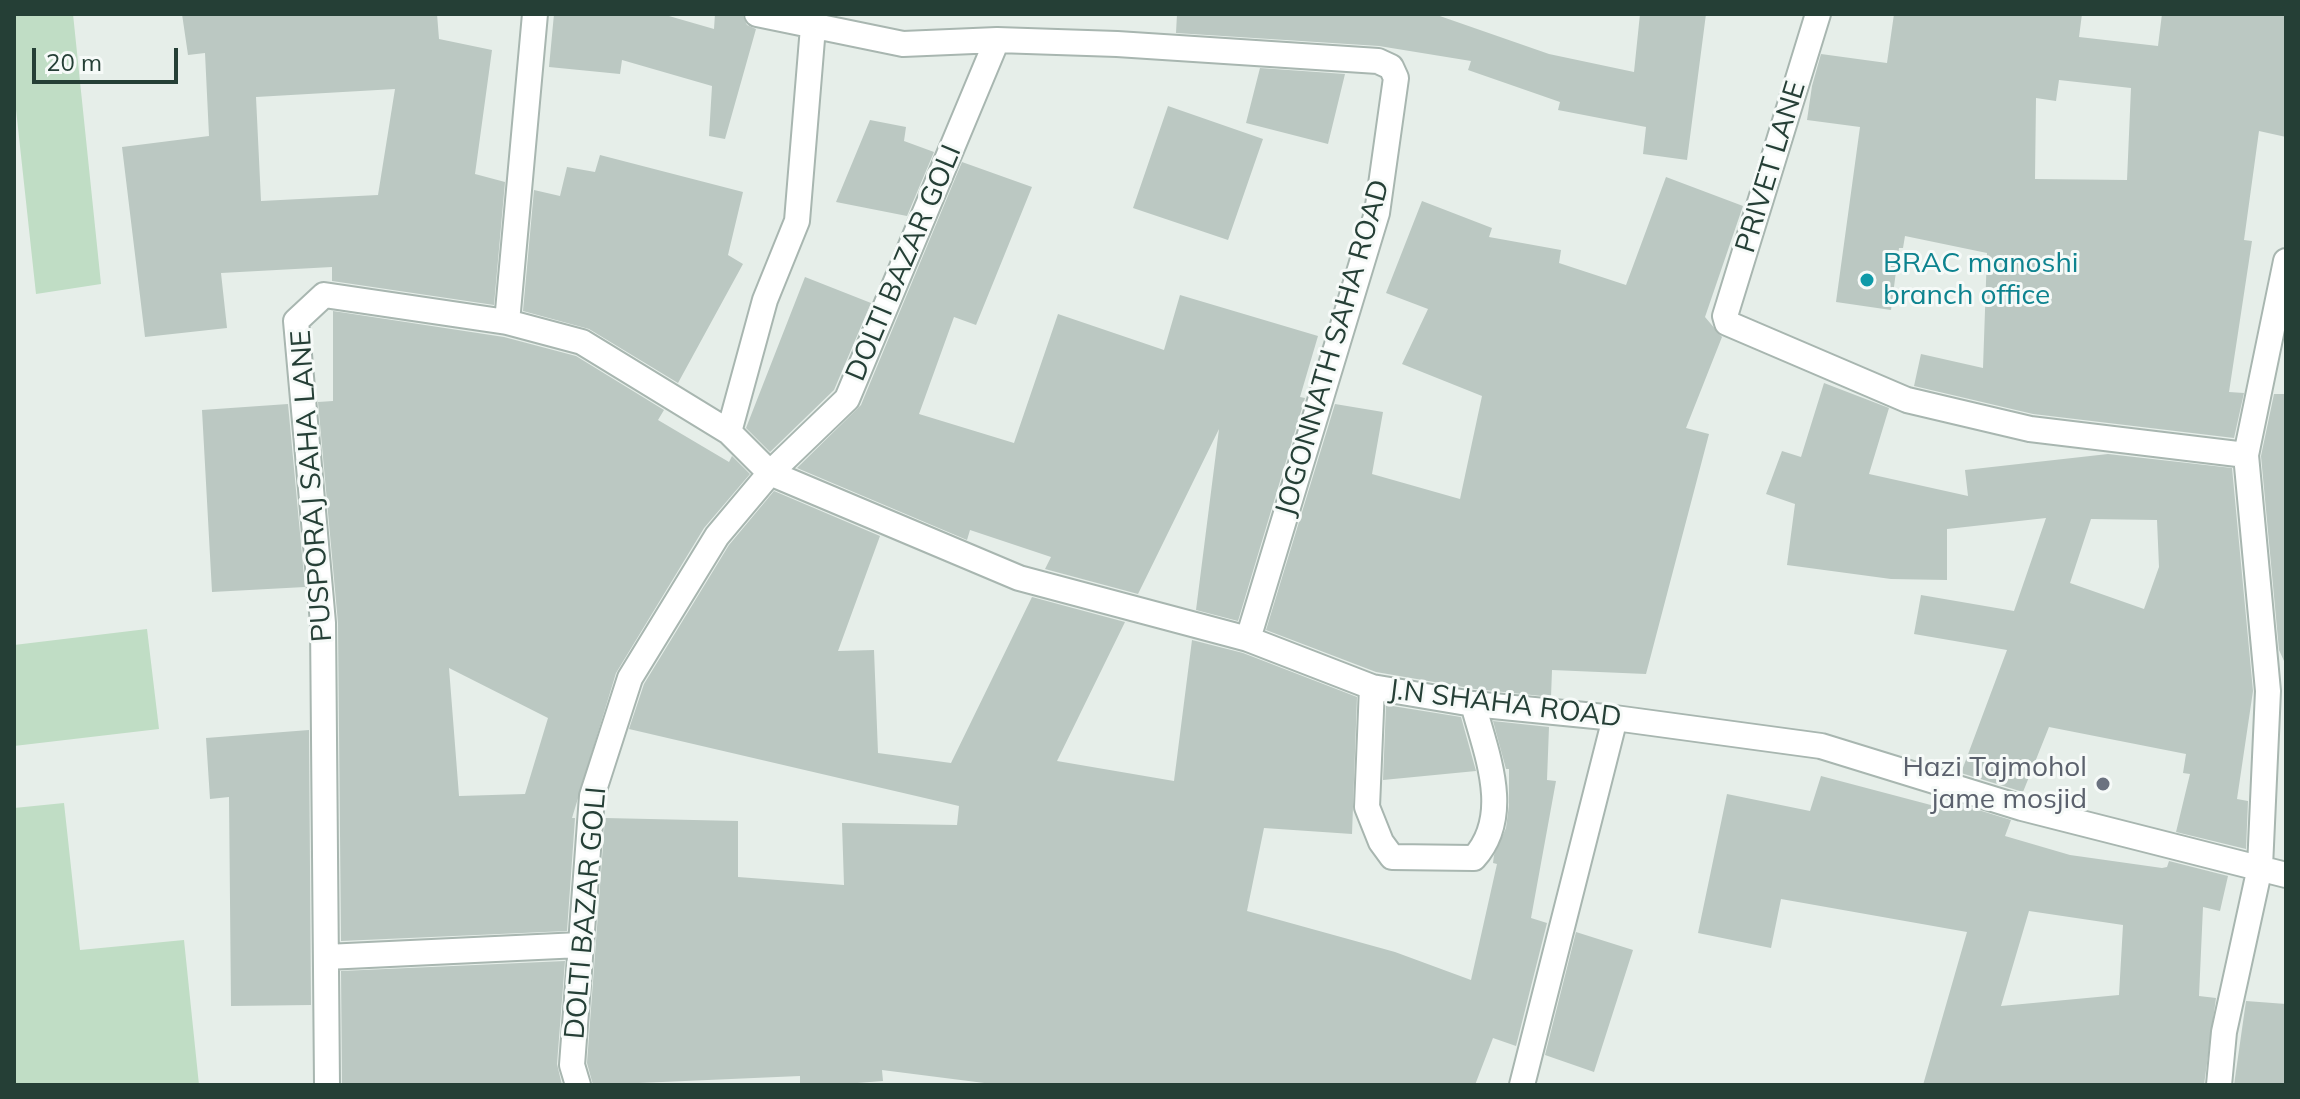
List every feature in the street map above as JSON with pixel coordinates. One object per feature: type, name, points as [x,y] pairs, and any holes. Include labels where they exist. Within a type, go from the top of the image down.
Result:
[{"type":"street","points":[[507,322],[535,14]]},
{"type":"street","points":[[757,14],[903,44],[997,40]]},
{"type":"street","name":"PRIVET LANE","points":[[1818,14],[1725,320],[1907,400],[2030,429],[2246,455]]},
{"type":"street","points":[[729,432],[765,300],[797,221],[813,27]]},
{"type":"street","name":"DOLTI BAZAR GOLI","points":[[578,1085],[572,1065],[592,796],[630,678],[717,536],[770,473],[847,399],[997,40]]},
{"type":"street","name":"JOGONNATH SAHA ROAD","points":[[997,40],[1117,44],[1378,61],[1391,67],[1396,78],[1377,213],[1248,639]]},
{"type":"street","points":[[2219,1085],[2224,1032],[2260,867],[2277,688],[2246,455],[2286,261]]},
{"type":"street","name":"PUSPORAJ SAHA LANE","points":[[327,1085],[323,623],[296,321],[324,295],[507,322],[582,342],[729,432],[770,473]]},
{"type":"street","name":"J.N SHAHA ROAD","points":[[770,473],[1019,578],[1248,639],[1372,687],[1473,704],[1615,718],[1821,746],[2022,808],[2286,875]]},
{"type":"street","points":[[1372,687],[1367,807],[1381,842],[1392,857],[1474,858],[1486,844],[1496,792],[1473,704]]},
{"type":"street","points":[[1522,1085],[1615,718]]},
{"type":"street","points":[[326,957],[580,945]]},
{"type":"green space","points":[[14,14],[73,14],[101,284],[36,294],[14,91]]},
{"type":"green space","points":[[147,629],[159,729],[14,746],[14,645]]},
{"type":"green space","points":[[64,803],[80,950],[184,940],[199,1085],[14,1085],[14,808]]},
{"type":"building","points":[[182,14],[437,14],[439,39],[492,50],[475,174],[505,182],[494,305],[332,281],[332,267],[221,273],[227,328],[145,337],[122,147],[209,136],[205,53],[188,55]],"holes":[[[395,89],[378,195],[261,201],[256,97]]]},
{"type":"building","points":[[554,14],[662,14],[714,29],[715,14],[742,14],[747,25],[756,29],[725,139],[709,136],[712,86],[622,60],[620,74],[549,67]]},
{"type":"building","points":[[1177,14],[1434,14],[1549,54],[1634,72],[1640,14],[1706,14],[1687,160],[1643,154],[1646,127],[1558,110],[1560,102],[1468,70],[1471,61],[1379,46],[1176,33]]},
{"type":"building","points":[[1894,14],[2082,14],[2079,37],[2158,46],[2162,14],[2286,14],[2286,137],[2259,131],[2244,240],[2252,241],[2229,392],[2244,393],[2234,438],[2033,414],[1914,386],[1921,354],[1983,368],[1987,253],[1905,236],[1903,248],[1899,248],[1891,310],[1836,302],[1860,127],[1807,120],[1812,86],[1821,54],[1887,63]],"holes":[[[2059,80],[2131,88],[2127,180],[2035,179],[2036,98],[2056,101]]]},
{"type":"building","points":[[1260,68],[1345,74],[1328,144],[1246,123]]},
{"type":"building","points":[[1168,106],[1263,139],[1228,240],[1133,208]]},
{"type":"building","points":[[870,120],[906,127],[904,141],[934,152],[907,216],[836,202]]},
{"type":"building","points":[[600,155],[743,192],[728,255],[743,264],[678,383],[589,329],[523,311],[534,190],[560,196],[567,167],[595,172]]},
{"type":"building","points":[[962,162],[1032,187],[976,325],[954,317],[919,414],[1014,443],[1058,314],[1164,350],[1180,295],[1318,336],[1300,397],[1305,398],[1238,621],[1196,610],[1219,429],[1138,594],[1045,569],[1051,557],[970,530],[967,540],[797,468],[861,405]]},
{"type":"building","points":[[1666,177],[1743,206],[1705,317],[1722,337],[1686,428],[1709,434],[1646,674],[1552,670],[1551,697],[1475,689],[1376,672],[1266,630],[1335,404],[1383,412],[1372,474],[1460,499],[1482,396],[1402,364],[1428,309],[1386,293],[1422,201],[1492,228],[1489,237],[1561,250],[1559,263],[1626,285]]},
{"type":"building","points":[[805,277],[871,303],[834,390],[770,452],[746,428]]},
{"type":"building","points":[[333,311],[504,337],[576,356],[664,410],[658,420],[729,462],[732,456],[750,474],[704,528],[616,673],[572,818],[575,818],[567,931],[341,941],[338,623],[318,402],[333,401]],"holes":[[[449,668],[548,718],[525,794],[459,796]]]},
{"type":"building","points":[[1824,383],[1889,408],[1869,474],[1968,496],[1965,470],[2108,454],[2232,468],[2253,691],[2237,799],[2248,801],[2246,849],[2176,832],[2190,774],[2183,773],[2186,754],[2049,727],[2023,792],[1961,773],[2007,650],[1914,634],[1921,595],[2014,611],[2046,518],[1947,529],[1947,580],[1891,579],[1787,565],[1795,504],[1766,494],[1782,451],[1801,457]],"holes":[[[2091,519],[2157,520],[2159,567],[2144,609],[2070,583]]]},
{"type":"building","points":[[2274,394],[2286,394],[2284,661],[2279,650],[2261,456]]},
{"type":"building","points":[[288,404],[305,587],[212,592],[202,410]]},
{"type":"building","points":[[774,491],[880,536],[838,651],[874,650],[878,753],[951,763],[1032,597],[1125,622],[1057,761],[1174,781],[1192,640],[1243,653],[1357,697],[1352,834],[1264,828],[1247,911],[1395,952],[1471,980],[1497,864],[1493,863],[1494,855],[1506,828],[1509,805],[1509,769],[1506,769],[1493,721],[1549,727],[1547,780],[1556,781],[1531,918],[1547,923],[1516,1046],[1493,1038],[1475,1085],[1000,1085],[882,1070],[883,1081],[832,1085],[800,1085],[800,1076],[593,1085],[587,1063],[605,818],[738,821],[738,877],[844,885],[842,823],[957,825],[959,806],[629,729],[644,684],[729,545]]},
{"type":"building","points":[[1386,705],[1461,717],[1476,771],[1383,780]]},
{"type":"building","points":[[309,730],[311,1005],[231,1006],[229,797],[210,799],[206,738]]},
{"type":"building","points":[[1821,776],[1946,809],[1949,801],[2011,820],[2005,836],[2070,855],[2162,868],[2167,867],[2169,861],[2228,876],[2220,911],[2203,907],[2199,996],[2216,998],[2204,1085],[1923,1085],[1967,932],[1781,899],[1771,948],[1698,933],[1727,794],[1810,811]],"holes":[[[2029,911],[2123,925],[2119,995],[2001,1006]]]},
{"type":"building","points":[[1576,932],[1633,950],[1594,1072],[1545,1055]]},
{"type":"building","points":[[565,961],[557,1064],[562,1085],[342,1085],[341,971]]},
{"type":"building","points":[[2246,1001],[2286,1004],[2286,1085],[2234,1085]]},
{"type":"place","name":"BRAC manoshi branch office","points":[[1867,280]]},
{"type":"place","name":"Hazi Tajmohol jame mosjid","points":[[2103,784]]}]
